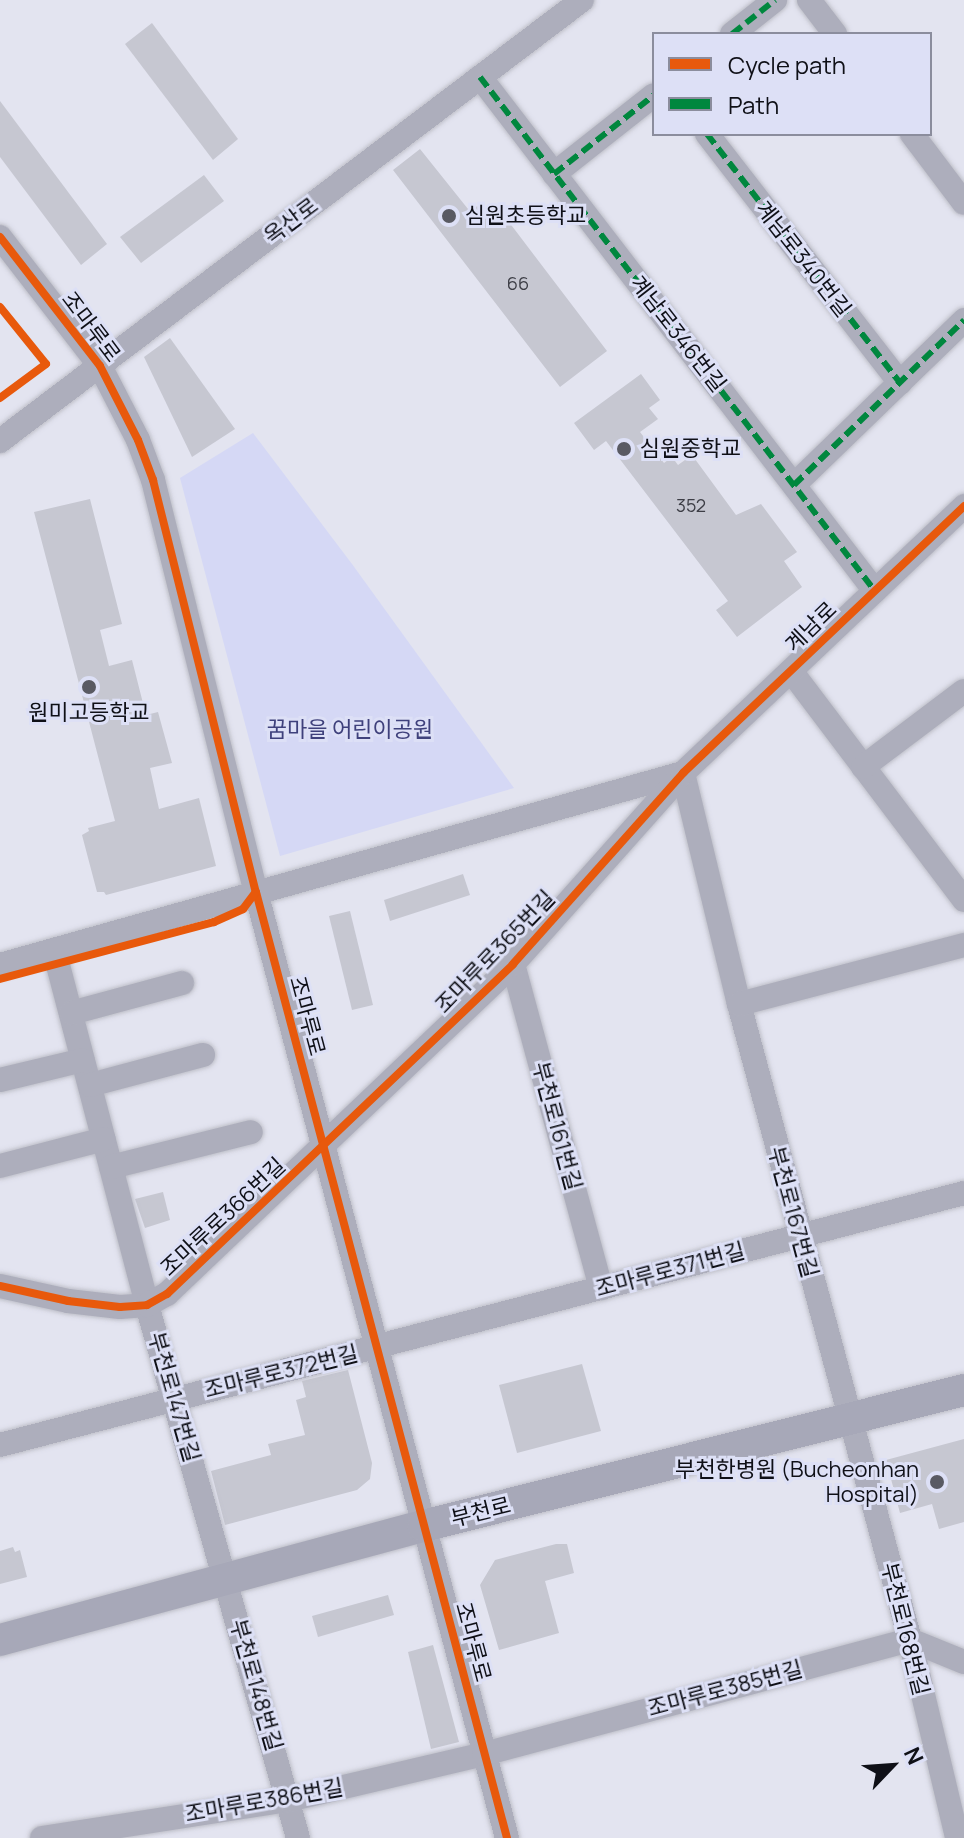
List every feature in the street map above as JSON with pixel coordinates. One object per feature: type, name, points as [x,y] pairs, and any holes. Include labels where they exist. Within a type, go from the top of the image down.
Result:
[{"type":"main road","name":"부천로","points":[[0,1640],[423,1526],[964,1390]]},
{"type":"street","name":"옥산로","points":[[0,441],[582,0]]},
{"type":"street","points":[[735,32],[775,0]]},
{"type":"street","points":[[809,0],[833,32]]},
{"type":"street","name":"계남로346번길","points":[[480,77],[875,591]]},
{"type":"street","points":[[554,174],[652,97]]},
{"type":"street","name":"계남로340번길","points":[[709,136],[900,383]]},
{"type":"street","points":[[914,136],[964,203]]},
{"type":"street","name":"조마루로","points":[[0,237],[100,366],[138,440],[153,480],[256,892],[507,1838]]},
{"type":"street","points":[[794,485],[964,320]]},
{"type":"street","name":"계남로","points":[[0,965],[683,773],[875,591],[960,519]]},
{"type":"street","points":[[791,671],[964,900]]},
{"type":"street","points":[[863,767],[964,691]]},
{"type":"street","name":"조마루로365번길","points":[[324,1148],[513,964],[683,773]]},
{"type":"street","name":"부천로167번길","points":[[683,773],[739,1004],[849,1420]]},
{"type":"street","points":[[739,1004],[964,945]]},
{"type":"street","name":"부천로147번길","points":[[54,950],[147,1305],[226,1579]]},
{"type":"street","name":"부천로161번길","points":[[513,964],[601,1288]]},
{"type":"street","points":[[71,1013],[182,983]]},
{"type":"street","points":[[90,1085],[203,1055]]},
{"type":"street","points":[[0,1080],[83,1060]]},
{"type":"street","points":[[111,1167],[251,1132]]},
{"type":"street","points":[[0,1166],[104,1139]]},
{"type":"street","name":"조마루로366번길","points":[[147,1305],[167,1294],[324,1148]]},
{"type":"street","name":"조마루로371번길","points":[[376,1347],[964,1193]]},
{"type":"street","points":[[0,1286],[68,1301],[120,1307],[147,1305]]},
{"type":"street","name":"조마루로372번길","points":[[0,1445],[376,1347]]},
{"type":"street","name":"부천로168번길","points":[[849,1420],[910,1640],[957,1838]]},
{"type":"street","name":"부천로148번길","points":[[226,1579],[298,1838]]},
{"type":"street","points":[[910,1640],[964,1662]]},
{"type":"street","name":"조마루로385번길","points":[[484,1754],[910,1640]]},
{"type":"street","name":"조마루로386번길","points":[[42,1838],[288,1800],[484,1754]]},
{"type":"green space","name":"꿈마을 어린이공원","points":[[253,433],[514,788],[280,856],[180,478]]},
{"type":"building","points":[[152,23],[238,139],[213,160],[125,44]]},
{"type":"building","points":[[0,101],[107,244],[81,265],[0,157]]},
{"type":"building","points":[[420,149],[468,209],[482,205],[490,215],[499,209],[607,351],[560,387],[393,170]]},
{"type":"building","points":[[204,175],[224,201],[141,263],[120,237]]},
{"type":"building","points":[[170,338],[235,429],[192,457],[144,357]]},
{"type":"building","points":[[641,374],[660,400],[649,408],[658,419],[640,432],[664,463],[672,457],[678,465],[692,455],[736,515],[761,504],[797,552],[784,561],[802,587],[737,637],[716,610],[728,601],[606,441],[594,450],[574,423]]},
{"type":"building","points":[[90,499],[122,624],[100,630],[109,666],[132,660],[146,715],[158,712],[172,763],[150,768],[159,809],[199,798],[216,866],[106,895],[97,892],[82,835],[89,831],[88,828],[115,821],[34,512]]},
{"type":"building","points":[[463,874],[470,895],[390,921],[384,900]]},
{"type":"building","points":[[350,911],[373,1005],[352,1010],[329,916]]},
{"type":"building","points":[[163,1192],[170,1220],[145,1228],[135,1199]]},
{"type":"building","points":[[582,1364],[601,1431],[517,1453],[499,1385]]},
{"type":"building","points":[[348,1370],[372,1463],[370,1479],[357,1490],[225,1525],[211,1471],[271,1455],[268,1444],[305,1435],[296,1400],[306,1397],[302,1381]]},
{"type":"building","points":[[964,1439],[964,1522],[939,1529],[932,1504],[900,1513],[886,1460]]},
{"type":"building","points":[[567,1544],[574,1573],[545,1581],[559,1633],[499,1650],[480,1585],[495,1560]]},
{"type":"building","points":[[13,1547],[15,1552],[20,1550],[27,1577],[0,1584],[0,1551]]},
{"type":"building","points":[[388,1595],[394,1615],[318,1637],[312,1616]]},
{"type":"building","points":[[433,1645],[459,1742],[431,1749],[408,1652]]},
{"type":"marked path","points":[[735,32],[775,0]]},
{"type":"marked path","points":[[480,77],[875,591]]},
{"type":"marked path","points":[[554,174],[652,97]]},
{"type":"marked path","points":[[709,136],[900,383]]},
{"type":"marked path","points":[[794,485],[964,320]]},
{"type":"cycle path","points":[[0,237],[100,366],[138,440],[153,480],[256,892],[507,1838]]},
{"type":"cycle path","points":[[0,307],[46,364],[0,398]]},
{"type":"cycle path","points":[[0,1286],[68,1301],[120,1307],[147,1305],[167,1294],[513,964],[683,773],[964,506]]},
{"type":"cycle path","points":[[0,979],[214,922],[243,909],[256,892]]},
{"type":"place","name":"심원초등학교","points":[[449,216]]},
{"type":"place","name":"심원중학교","points":[[624,449]]},
{"type":"place","name":"원미고등학교","points":[[89,687]]},
{"type":"place","name":"부천한병원 (Bucheonhan Hospital)","points":[[937,1482]]}]
